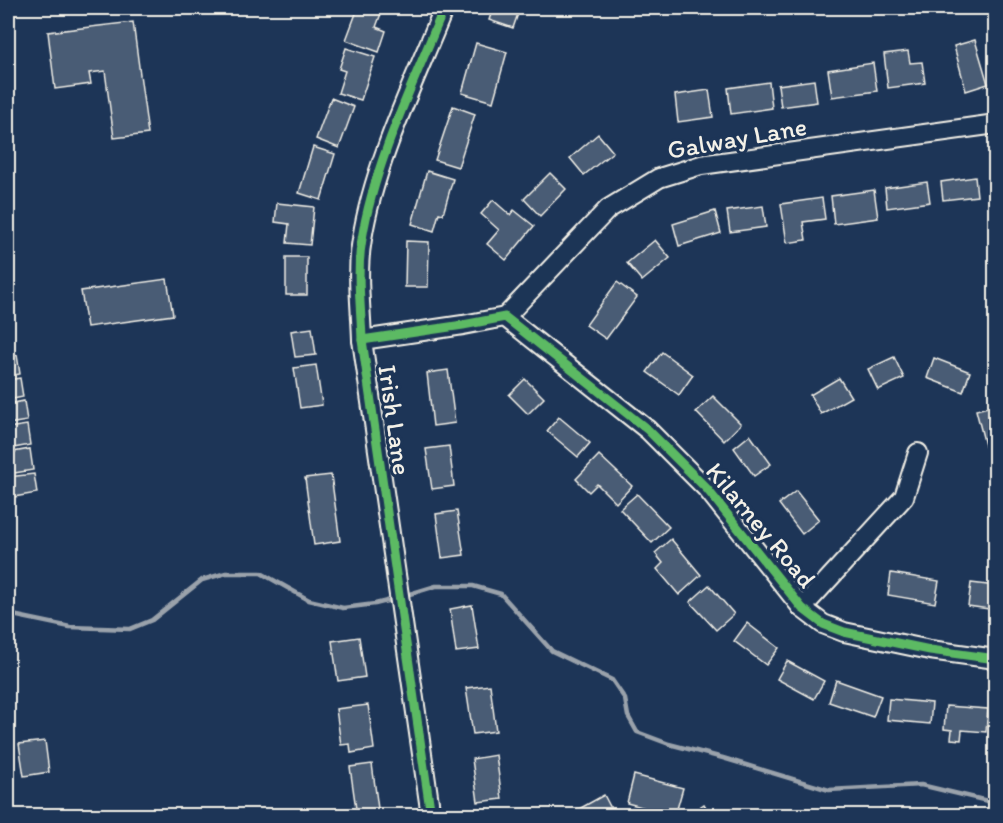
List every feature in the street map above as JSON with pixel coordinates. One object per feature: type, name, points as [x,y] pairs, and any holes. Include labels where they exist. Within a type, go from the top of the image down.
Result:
[{"type":"street","name":"Irish Lane","points":[[431,816],[362,340],[360,277],[361,242],[369,204],[388,147],[444,8]]},
{"type":"street","name":"Galway Lane","points":[[505,317],[608,209],[659,178],[701,165],[996,124]]},
{"type":"street","points":[[362,340],[505,317]]},
{"type":"street","name":"Kilarney Road","points":[[505,317],[648,430],[707,489],[802,608],[823,624],[844,632],[930,650],[996,659]]},
{"type":"street","points":[[802,608],[904,497],[918,453]]},
{"type":"building","points":[[358,8],[383,8],[376,27],[386,31],[379,52],[346,40]]},
{"type":"building","points":[[493,8],[520,8],[513,28],[489,20]]},
{"type":"building","points":[[133,22],[148,134],[114,138],[105,71],[89,73],[91,84],[55,89],[48,32]]},
{"type":"building","points":[[975,40],[988,84],[966,91],[954,46]]},
{"type":"building","points":[[476,43],[507,52],[493,102],[462,93]]},
{"type":"building","points":[[346,48],[375,57],[361,100],[338,93],[345,71],[339,69]]},
{"type":"building","points":[[908,51],[910,63],[922,62],[925,83],[888,88],[884,54]]},
{"type":"building","points":[[873,63],[877,91],[832,97],[828,70]]},
{"type":"building","points":[[814,80],[817,102],[781,107],[778,85]]},
{"type":"building","points":[[769,82],[772,108],[731,114],[728,88]]},
{"type":"building","points":[[709,90],[713,117],[678,122],[675,95]]},
{"type":"building","points":[[331,98],[354,107],[339,148],[316,139]]},
{"type":"building","points":[[453,106],[475,114],[458,167],[435,160]]},
{"type":"building","points":[[598,134],[613,152],[584,175],[570,158]]},
{"type":"building","points":[[313,147],[335,154],[321,200],[299,193]]},
{"type":"building","points":[[427,171],[453,179],[443,214],[439,213],[434,231],[412,224]]},
{"type":"building","points":[[550,173],[566,189],[540,216],[524,199]]},
{"type":"building","points":[[975,177],[977,196],[943,200],[941,182]]},
{"type":"building","points":[[927,182],[930,202],[887,208],[885,188]]},
{"type":"building","points":[[874,190],[878,218],[834,224],[831,196]]},
{"type":"building","points":[[822,198],[825,219],[803,222],[806,240],[787,243],[781,204]]},
{"type":"building","points":[[493,200],[510,215],[514,210],[534,226],[506,260],[487,244],[499,230],[481,214]]},
{"type":"building","points":[[277,203],[314,207],[310,245],[287,243],[289,224],[275,222]]},
{"type":"building","points":[[763,206],[766,227],[730,232],[727,211]]},
{"type":"building","points":[[715,211],[721,233],[679,246],[673,224]]},
{"type":"building","points":[[655,240],[670,258],[642,281],[627,263]]},
{"type":"building","points":[[406,241],[429,242],[428,287],[405,287]]},
{"type":"building","points":[[286,257],[307,257],[307,295],[286,295]]},
{"type":"building","points":[[167,279],[173,315],[87,327],[81,291]]},
{"type":"building","points":[[617,282],[637,297],[606,339],[586,325]]},
{"type":"building","points":[[8,309],[11,330],[8,330]]},
{"type":"building","points":[[312,328],[316,355],[295,357],[291,331]]},
{"type":"building","points":[[662,352],[693,375],[679,395],[647,372]]},
{"type":"building","points":[[17,355],[20,374],[8,376],[8,356]]},
{"type":"building","points":[[894,357],[904,378],[878,390],[868,369]]},
{"type":"building","points":[[934,358],[970,372],[963,392],[927,378]]},
{"type":"building","points":[[316,365],[322,405],[300,408],[294,368]]},
{"type":"building","points":[[448,370],[455,423],[433,426],[427,373]]},
{"type":"building","points":[[20,378],[23,397],[8,400],[8,380]]},
{"type":"building","points":[[839,378],[851,397],[821,414],[810,395]]},
{"type":"building","points":[[525,379],[544,398],[528,414],[509,395]]},
{"type":"building","points":[[713,396],[741,424],[724,441],[696,412]]},
{"type":"building","points":[[24,401],[27,421],[8,424],[8,404]]},
{"type":"building","points":[[996,405],[996,451],[987,453],[976,410]]},
{"type":"building","points":[[559,417],[590,443],[578,457],[547,431]]},
{"type":"building","points":[[27,425],[30,445],[8,449],[8,428]]},
{"type":"building","points":[[750,435],[771,464],[754,476],[734,448]]},
{"type":"building","points":[[449,446],[454,486],[432,489],[426,449]]},
{"type":"building","points":[[30,449],[33,470],[8,474],[8,453]]},
{"type":"building","points":[[599,455],[632,486],[616,503],[597,484],[589,492],[576,479]]},
{"type":"building","points":[[34,474],[37,493],[8,498],[8,477]]},
{"type":"building","points":[[331,475],[340,541],[314,545],[305,478]]},
{"type":"building","points":[[796,491],[819,520],[802,534],[779,504]]},
{"type":"building","points":[[637,494],[669,527],[652,543],[620,509]]},
{"type":"building","points":[[457,511],[464,555],[442,558],[436,514]]},
{"type":"building","points":[[671,539],[701,575],[679,595],[657,569],[663,563],[655,553]]},
{"type":"building","points":[[891,573],[939,581],[935,603],[888,595]]},
{"type":"building","points":[[971,583],[996,586],[996,610],[968,606]]},
{"type":"building","points":[[709,585],[734,614],[716,630],[690,602]]},
{"type":"building","points":[[472,605],[479,649],[456,652],[450,609]]},
{"type":"building","points":[[747,623],[779,648],[766,665],[734,641]]},
{"type":"building","points":[[359,637],[365,677],[338,681],[332,641]]},
{"type":"building","points":[[787,661],[824,681],[814,699],[777,679]]},
{"type":"building","points":[[836,680],[881,696],[873,717],[829,702]]},
{"type":"building","points":[[490,685],[496,731],[473,734],[466,688]]},
{"type":"building","points":[[889,699],[932,703],[930,724],[887,720]]},
{"type":"building","points":[[368,705],[374,749],[351,753],[350,744],[341,745],[336,709]]},
{"type":"building","points":[[946,706],[988,709],[986,732],[962,730],[961,740],[951,739],[952,730],[944,729]]},
{"type":"building","points":[[45,741],[49,772],[24,776],[19,744]]},
{"type":"building","points":[[496,755],[502,799],[478,802],[472,759]]},
{"type":"building","points":[[372,764],[379,816],[357,816],[350,767]]},
{"type":"building","points":[[634,775],[683,788],[675,816],[627,803]]},
{"type":"building","points":[[604,795],[615,816],[570,816],[570,814]]},
{"type":"building","points":[[704,804],[711,816],[686,816]]},
{"type":"waterway","points":[[8,614],[70,627],[130,629],[152,620],[202,580],[226,573],[261,573],[309,600],[343,608],[395,599]]},
{"type":"waterway","points":[[403,596],[436,586],[473,586],[501,594],[552,651],[612,680],[625,699],[628,716],[637,732],[669,744],[829,790],[921,785],[996,803]]},
{"type":"cycle path","points":[[431,816],[362,340],[359,277],[362,239],[376,181],[397,122],[444,8]]},
{"type":"cycle path","points":[[362,340],[505,317],[648,430],[707,489],[802,608],[823,624],[844,632],[930,650],[996,659]]}]
